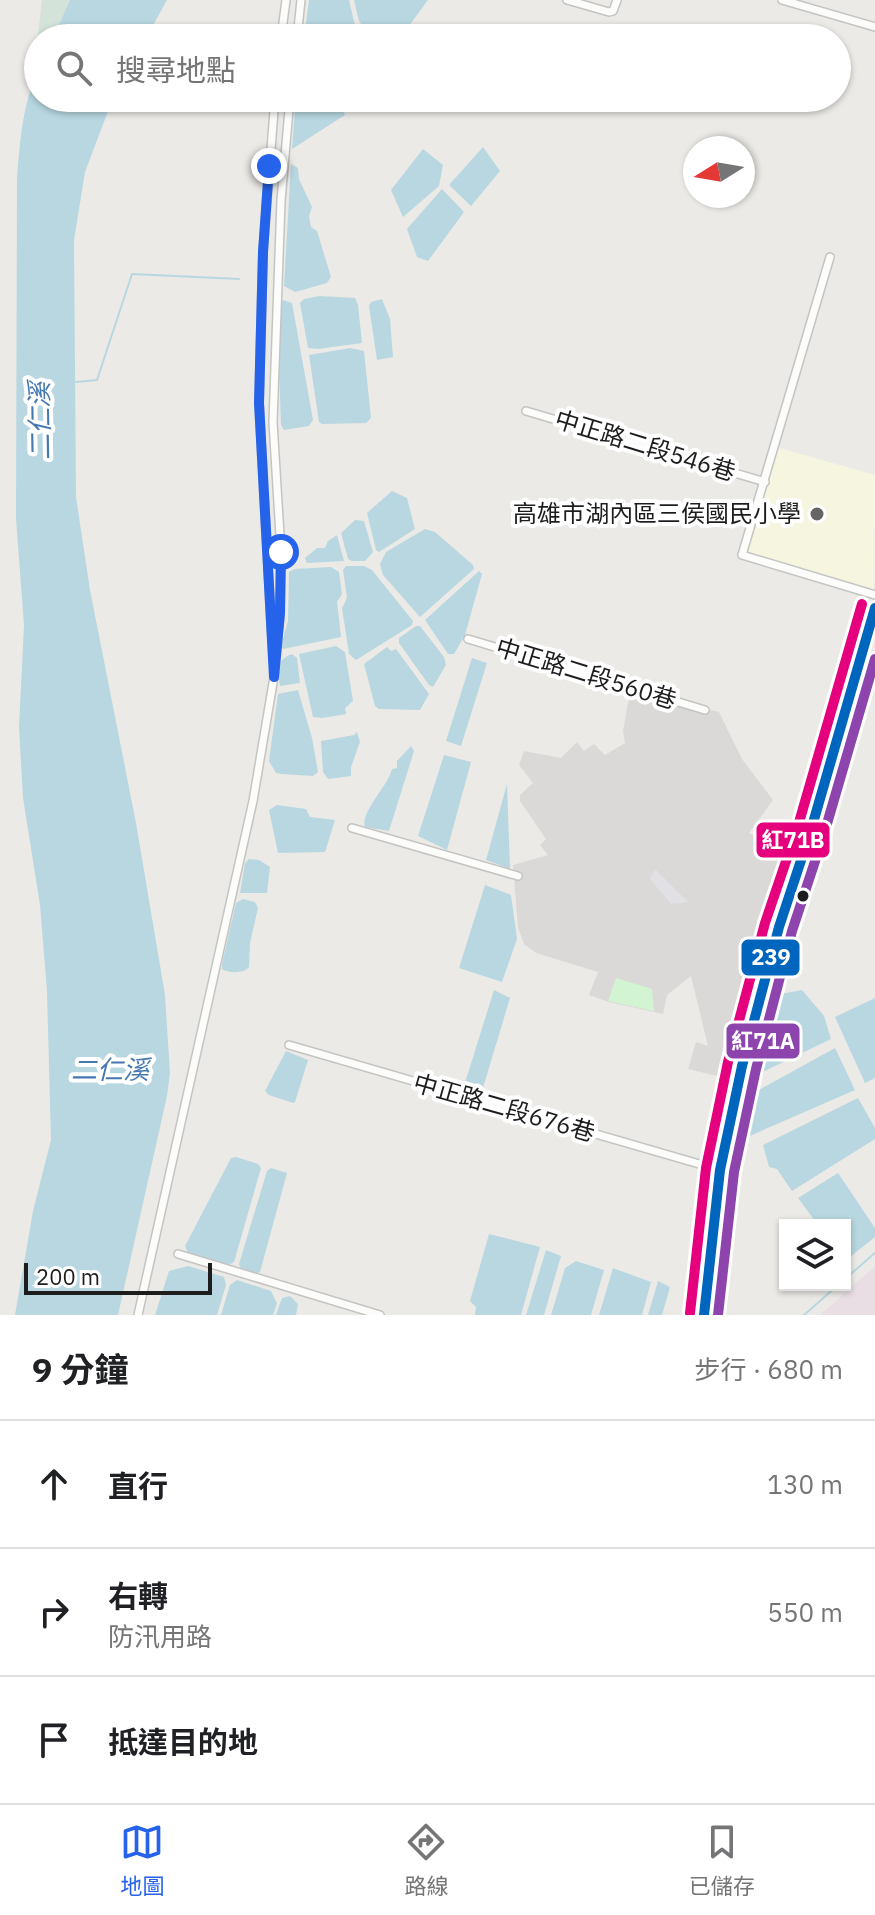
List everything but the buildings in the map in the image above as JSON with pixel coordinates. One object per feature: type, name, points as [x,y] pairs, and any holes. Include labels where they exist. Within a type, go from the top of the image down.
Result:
[{"type":"main road","points":[[704,1315],[720,1170],[742,1066],[779,927],[811,830],[875,608]]},
{"type":"street","points":[[283,24],[286,0]]},
{"type":"street","points":[[298,24],[301,0]]},
{"type":"street","points":[[567,0],[609,12],[613,11],[617,0]]},
{"type":"street","points":[[782,0],[875,27]]},
{"type":"street","points":[[274,112],[263,252],[259,403],[274,677]]},
{"type":"street","points":[[138,1315],[253,801],[274,677],[280,613],[281,552],[273,422],[281,201],[289,112]]},
{"type":"street","name":"中正路二段546巷","points":[[830,257],[742,555],[875,595]]},
{"type":"street","name":"中正路二段546巷","points":[[526,411],[765,482]]},
{"type":"street","name":"中正路二段560巷","points":[[468,639],[705,710]]},
{"type":"street","points":[[352,828],[518,876]]},
{"type":"street","name":"中正路二段676巷","points":[[289,1045],[720,1170]]},
{"type":"street","points":[[178,1254],[380,1315]]},
{"type":"shaded area","points":[[42,0],[70,0],[59,24],[39,24]]},
{"type":"shaded area","name":"高雄市湖內區三侯國民小學","points":[[779,448],[875,475],[874,589],[748,552]]},
{"type":"shaded area","points":[[630,692],[719,712],[742,759],[773,800],[749,833],[783,853],[797,854],[730,1079],[688,1069],[696,1042],[708,1046],[691,976],[667,995],[663,1014],[609,1002],[589,995],[598,972],[536,953],[524,944],[518,928],[513,865],[548,855],[540,845],[546,839],[520,801],[520,795],[533,783],[519,765],[524,751],[561,758],[577,742],[584,751],[594,744],[605,755],[625,743],[623,731]]},
{"type":"shaded area","points":[[655,869],[688,902],[671,904],[650,879]]},
{"type":"shaded area","points":[[875,1266],[875,1315],[820,1315],[847,1291],[851,1291],[851,1287]]},
{"type":"green space","points":[[616,978],[652,989],[654,1011],[608,1001]]},
{"type":"water","points":[[70,0],[167,0],[154,24],[59,24]]},
{"type":"water","points":[[309,0],[349,0],[355,24],[306,24]]},
{"type":"water","points":[[354,0],[428,0],[410,24],[361,24]]},
{"type":"water","name":"二仁溪","points":[[25,112],[108,112],[85,172],[74,240],[76,497],[90,590],[136,823],[165,995],[170,1073],[118,1315],[15,1315],[33,1211],[51,1140],[47,991],[40,905],[23,798],[19,727],[24,625],[16,519],[17,179]]},
{"type":"water","points":[[295,112],[344,112],[345,115],[292,149]]},
{"type":"water","points":[[483,147],[500,171],[471,206],[449,185]]},
{"type":"water","points":[[423,149],[443,165],[439,186],[403,217],[391,190]]},
{"type":"water","points":[[291,164],[298,168],[299,179],[312,207],[309,216],[311,227],[317,231],[331,277],[327,283],[295,292],[284,286]]},
{"type":"water","points":[[442,189],[464,212],[428,261],[417,257],[407,229]]},
{"type":"water","points":[[319,296],[355,298],[362,343],[308,348],[300,303]]},
{"type":"water","points":[[382,299],[390,319],[393,357],[377,360],[369,306],[371,302]]},
{"type":"water","points":[[283,300],[292,303],[313,420],[309,426],[284,430],[281,425],[279,369]]},
{"type":"water","points":[[350,348],[364,351],[371,418],[366,423],[322,424],[319,422],[309,355]]},
{"type":"water","points":[[392,491],[407,498],[415,529],[379,552],[367,513]]},
{"type":"water","points":[[355,520],[364,521],[373,552],[365,561],[348,559],[341,533]]},
{"type":"water","points":[[425,529],[435,532],[474,569],[420,617],[383,575],[380,564],[386,552]]},
{"type":"water","points":[[337,535],[344,561],[307,563],[305,558],[317,548],[325,548],[328,541]]},
{"type":"water","points":[[346,566],[364,566],[372,570],[413,621],[412,625],[356,660],[349,654],[342,608],[347,598],[343,570]]},
{"type":"water","points":[[331,567],[339,572],[342,594],[337,602],[341,637],[283,649],[281,646],[288,621],[289,572]]},
{"type":"water","points":[[479,571],[482,574],[465,635],[454,654],[448,654],[425,620]]},
{"type":"water","points":[[420,626],[444,657],[446,665],[433,687],[399,643],[399,638]]},
{"type":"water","points":[[336,646],[345,652],[353,701],[345,708],[346,714],[313,717],[299,654]]},
{"type":"water","points":[[387,647],[391,651],[396,649],[429,694],[420,710],[379,709],[375,706],[364,664]]},
{"type":"water","points":[[292,654],[297,658],[300,683],[280,686],[281,663]]},
{"type":"water","points":[[472,658],[487,663],[461,746],[446,741]]},
{"type":"water","points":[[298,690],[318,772],[313,776],[276,773],[269,761],[278,694]]},
{"type":"water","points":[[357,732],[360,742],[351,776],[328,779],[323,772],[321,741]]},
{"type":"water","points":[[411,746],[414,751],[389,831],[365,827],[370,807],[392,769],[397,768],[397,761]]},
{"type":"water","points":[[444,755],[471,762],[447,850],[418,836]]},
{"type":"water","points":[[507,784],[510,869],[486,860]]},
{"type":"water","points":[[277,805],[306,809],[310,817],[335,820],[325,852],[278,853],[269,810]]},
{"type":"water","points":[[249,859],[259,860],[270,867],[267,893],[240,893],[245,863]]},
{"type":"water","points":[[485,885],[511,895],[517,939],[502,982],[459,968]]},
{"type":"water","points":[[243,899],[255,902],[258,908],[250,943],[249,967],[240,972],[228,971],[222,969],[222,964],[236,903]]},
{"type":"water","points":[[494,990],[510,998],[482,1091],[464,1086]]},
{"type":"water","points":[[802,990],[824,1016],[831,1039],[754,1076],[775,995]]},
{"type":"water","points":[[875,998],[875,1078],[865,1083],[835,1017]]},
{"type":"water","points":[[835,1048],[855,1090],[745,1138],[748,1096]]},
{"type":"water","points":[[286,1051],[308,1060],[293,1103],[265,1091]]},
{"type":"water","points":[[858,1098],[875,1128],[875,1139],[792,1191],[777,1169],[769,1167],[763,1145]]},
{"type":"water","points":[[231,1158],[258,1164],[261,1168],[234,1262],[227,1266],[189,1255],[185,1246]]},
{"type":"water","points":[[271,1168],[287,1173],[260,1272],[255,1274],[241,1269],[239,1264],[267,1171]]},
{"type":"water","points":[[838,1173],[875,1228],[875,1237],[851,1256],[851,1219],[814,1219],[798,1198]]},
{"type":"water","points":[[489,1234],[540,1247],[521,1315],[475,1315],[476,1307],[470,1301]]},
{"type":"water","points":[[546,1250],[561,1256],[544,1315],[526,1315]]},
{"type":"water","points":[[576,1261],[604,1270],[591,1315],[551,1315],[565,1268]]},
{"type":"water","points":[[188,1266],[224,1277],[226,1285],[217,1315],[155,1315],[169,1271]]},
{"type":"water","points":[[613,1268],[651,1282],[642,1315],[599,1315]]},
{"type":"water","points":[[237,1280],[271,1291],[277,1303],[273,1315],[221,1315],[230,1285]]},
{"type":"water","points":[[658,1281],[670,1287],[662,1315],[648,1315]]},
{"type":"water","points":[[290,1296],[298,1304],[296,1315],[276,1315],[282,1298]]},
{"type":"waterway","points":[[76,382],[97,380],[132,274],[239,279]]},
{"type":"waterway","points":[[851,1274],[875,1253]]},
{"type":"waterway","points":[[804,1315],[831,1291]]},
{"type":"transit line","name":"紅71B","points":[[690,1313],[706,1168],[728,1062],[765,923],[798,826],[862,604]]},
{"type":"transit line","name":"239","points":[[704,1315],[720,1170],[742,1066],[779,927],[811,830],[875,608]]},
{"type":"transit line","name":"紅71A","points":[[718,1315],[734,1172],[756,1069],[792,931],[875,659]]},
{"type":"place","name":"高雄市湖內區三侯國民小學","points":[[817,514]]},
{"type":"route","points":[[269,166],[259,403],[274,677],[280,613],[281,552]]}]
